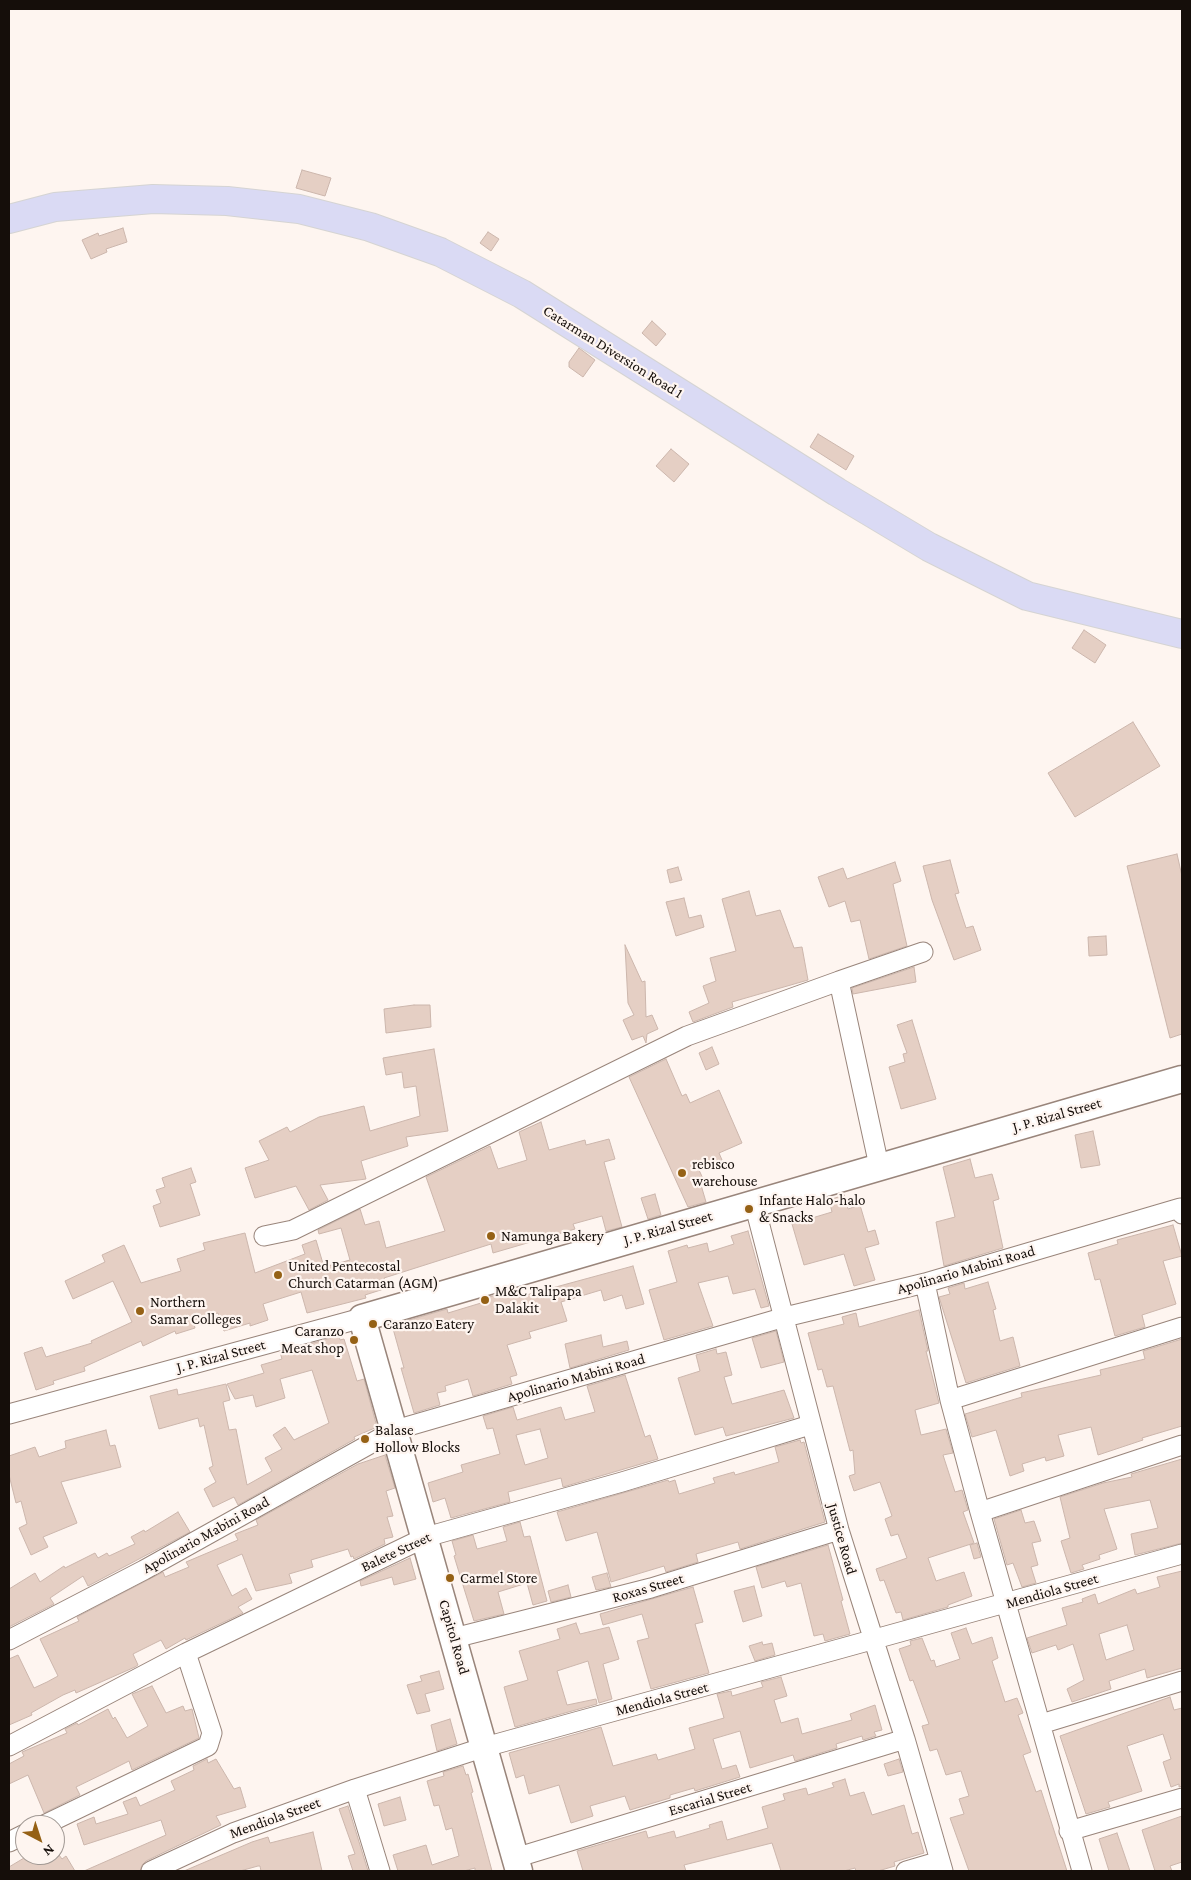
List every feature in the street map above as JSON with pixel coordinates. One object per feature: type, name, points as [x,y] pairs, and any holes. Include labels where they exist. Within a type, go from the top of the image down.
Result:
[{"type":"main road","name":"Catarman Diversion Road 1","points":[[9,219],[55,207],[153,199],[227,200],[299,209],[388,233],[440,252],[522,294],[828,486],[929,547],[1027,596],[1182,634]]},
{"type":"street","points":[[264,1236],[293,1230],[687,1036],[923,952]]},
{"type":"street","points":[[839,981],[879,1166]]},
{"type":"street","name":"J. P. Rizal Street","points":[[9,1414],[362,1318],[879,1166],[1182,1080]]},
{"type":"street","name":"Justice Road","points":[[754,1203],[785,1317],[810,1425],[838,1530],[905,1740],[942,1866]]},
{"type":"street","name":"Apolinario Mabini Road","points":[[9,1640],[144,1570],[395,1430],[785,1317],[925,1283],[1181,1211]]},
{"type":"street","points":[[925,1283],[950,1400],[1005,1604],[1082,1871]]},
{"type":"street","name":"Capitol Road","points":[[362,1318],[426,1537],[517,1865]]},
{"type":"street","points":[[950,1400],[1182,1327]]},
{"type":"street","name":"Balete Street","points":[[9,1746],[186,1653],[426,1537],[622,1482],[810,1425]]},
{"type":"street","points":[[980,1512],[1182,1445]]},
{"type":"street","name":"Roxas Street","points":[[454,1638],[651,1588],[838,1530]]},
{"type":"street","name":"Mendiola Street","points":[[151,1871],[233,1833],[355,1789],[485,1747],[1182,1554]]},
{"type":"street","points":[[65,1815],[208,1746],[212,1733],[186,1653]]},
{"type":"street","points":[[1041,1724],[1182,1681]]},
{"type":"street","name":"Escarial Street","points":[[517,1865],[905,1740]]},
{"type":"street","points":[[355,1789],[380,1871]]},
{"type":"street","points":[[1069,1831],[1182,1798]]},
{"type":"street","points":[[906,1871],[942,1866]]},
{"type":"building","points":[[302,170],[331,178],[325,196],[296,188]]},
{"type":"building","points":[[123,228],[127,242],[106,249],[107,252],[91,259],[82,240],[98,233],[99,236]]},
{"type":"building","points":[[488,232],[499,239],[491,251],[480,243]]},
{"type":"building","points":[[652,321],[666,334],[656,346],[642,333]]},
{"type":"building","points":[[579,348],[595,360],[583,377],[569,367],[569,362]]},
{"type":"building","points":[[818,434],[854,456],[846,470],[810,447]]},
{"type":"building","points":[[671,449],[689,464],[674,482],[656,466]]},
{"type":"building","points":[[1084,630],[1106,645],[1095,663],[1072,648]]},
{"type":"building","points":[[1133,722],[1160,766],[1075,817],[1048,773]]},
{"type":"building","points":[[1177,854],[1182,876],[1182,1034],[1170,1038],[1127,866]]},
{"type":"building","points":[[950,860],[959,893],[955,894],[966,928],[973,926],[981,950],[954,960],[932,900],[923,866]]},
{"type":"building","points":[[895,862],[901,881],[893,884],[907,946],[869,959],[860,920],[851,922],[845,901],[829,907],[818,877],[843,868],[847,879]]},
{"type":"building","points":[[678,867],[682,880],[670,883],[667,870]]},
{"type":"building","points":[[749,891],[756,916],[780,910],[794,948],[802,947],[808,980],[732,1002],[733,1007],[693,1022],[689,1012],[709,1003],[703,986],[716,981],[710,958],[736,951],[722,899]]},
{"type":"building","points":[[684,898],[689,918],[701,915],[704,927],[676,936],[666,902]]},
{"type":"building","points":[[1106,936],[1107,955],[1089,956],[1088,937]]},
{"type":"building","points":[[625,945],[642,982],[645,981],[646,1017],[652,1015],[658,1029],[647,1034],[646,1043],[643,1036],[632,1040],[623,1020],[634,1015],[628,1003]]},
{"type":"building","points":[[914,967],[916,982],[853,994],[852,988]]},
{"type":"building","points":[[430,1005],[431,1027],[386,1033],[384,1009]]},
{"type":"building","points":[[912,1020],[936,1099],[901,1109],[889,1067],[905,1062],[903,1054],[907,1053],[897,1025]]},
{"type":"building","points":[[712,1047],[719,1064],[706,1070],[699,1053]]},
{"type":"building","points":[[434,1049],[448,1131],[406,1137],[408,1146],[361,1161],[366,1179],[320,1185],[328,1200],[309,1210],[296,1186],[255,1198],[245,1168],[269,1160],[259,1141],[287,1127],[290,1132],[319,1117],[364,1106],[370,1131],[420,1116],[416,1086],[404,1088],[402,1072],[386,1075],[383,1058]]},
{"type":"building","points":[[666,1059],[682,1096],[686,1094],[690,1103],[719,1090],[742,1143],[719,1153],[722,1160],[699,1170],[705,1183],[701,1185],[706,1202],[688,1207],[629,1077]]},
{"type":"building","points":[[541,1122],[549,1150],[585,1140],[586,1145],[609,1139],[615,1159],[604,1162],[622,1227],[606,1231],[602,1216],[573,1224],[575,1229],[493,1253],[491,1244],[384,1278],[387,1288],[365,1295],[366,1298],[307,1313],[301,1292],[263,1304],[268,1320],[250,1326],[250,1323],[224,1331],[218,1313],[193,1320],[195,1328],[176,1334],[175,1331],[143,1346],[141,1341],[84,1367],[85,1371],[53,1381],[54,1384],[36,1390],[24,1353],[42,1347],[46,1357],[92,1343],[91,1341],[132,1322],[113,1281],[73,1299],[65,1281],[105,1262],[102,1255],[124,1245],[141,1283],[181,1271],[177,1259],[205,1250],[203,1243],[245,1233],[255,1273],[305,1254],[302,1245],[316,1240],[324,1267],[350,1260],[341,1228],[319,1234],[318,1230],[360,1209],[365,1225],[379,1221],[386,1248],[445,1231],[426,1177],[490,1146],[498,1169],[527,1160],[519,1132]]},
{"type":"building","points":[[1093,1131],[1100,1165],[1081,1168],[1075,1135]]},
{"type":"building","points":[[970,1159],[975,1178],[992,1174],[999,1199],[993,1201],[1003,1248],[944,1266],[936,1222],[955,1217],[943,1167]]},
{"type":"building","points":[[191,1168],[196,1182],[190,1184],[200,1215],[160,1227],[153,1206],[161,1203],[156,1190],[165,1187],[162,1178]]},
{"type":"building","points":[[655,1194],[661,1215],[648,1219],[641,1198]]},
{"type":"building","points":[[844,1195],[848,1209],[860,1205],[868,1232],[875,1230],[879,1244],[865,1248],[875,1280],[854,1286],[844,1254],[804,1265],[792,1224],[832,1212],[829,1200]]},
{"type":"building","points":[[1173,1225],[1182,1256],[1163,1261],[1176,1304],[1142,1315],[1145,1327],[1115,1336],[1100,1279],[1095,1280],[1088,1253],[1118,1244],[1117,1240]]},
{"type":"building","points":[[748,1231],[769,1306],[761,1308],[755,1289],[733,1294],[728,1276],[698,1283],[713,1326],[664,1340],[649,1290],[677,1282],[668,1251],[687,1245],[688,1248],[707,1243],[709,1252],[734,1244],[731,1236]]},
{"type":"building","points":[[633,1266],[644,1304],[626,1309],[622,1295],[604,1301],[601,1290],[561,1302],[567,1321],[529,1332],[531,1338],[507,1345],[517,1375],[510,1377],[512,1384],[473,1396],[468,1379],[445,1386],[446,1391],[437,1393],[440,1405],[414,1413],[401,1368],[404,1368],[392,1325],[447,1309],[448,1313],[481,1303],[480,1300],[499,1294],[500,1298],[518,1293],[519,1297]]},
{"type":"building","points":[[988,1282],[996,1309],[993,1310],[1000,1341],[1013,1337],[1020,1366],[966,1383],[939,1297],[950,1294],[948,1288],[964,1283],[965,1289]]},
{"type":"building","points":[[919,1310],[928,1351],[926,1351],[939,1403],[915,1410],[921,1435],[946,1429],[953,1453],[943,1455],[955,1492],[962,1490],[968,1510],[963,1512],[974,1543],[928,1558],[936,1581],[964,1572],[972,1596],[948,1605],[948,1607],[903,1620],[901,1612],[896,1613],[884,1580],[880,1581],[876,1569],[907,1558],[898,1534],[891,1536],[885,1519],[892,1516],[880,1482],[854,1491],[849,1476],[855,1474],[853,1450],[850,1451],[833,1386],[827,1387],[822,1369],[818,1370],[808,1333],[844,1324],[842,1317],[856,1313],[859,1327]]},
{"type":"building","points":[[776,1331],[784,1362],[761,1368],[752,1338]]},
{"type":"building","points":[[601,1335],[603,1347],[627,1341],[629,1350],[570,1368],[565,1344]]},
{"type":"building","points":[[339,1336],[340,1340],[344,1339],[357,1381],[364,1379],[377,1427],[354,1437],[355,1439],[238,1505],[234,1497],[213,1507],[204,1489],[216,1482],[209,1468],[213,1466],[204,1425],[200,1427],[198,1418],[159,1429],[150,1396],[177,1389],[178,1395],[226,1384],[230,1400],[223,1402],[229,1430],[236,1429],[247,1485],[272,1471],[265,1458],[282,1449],[273,1435],[285,1427],[294,1440],[329,1423],[312,1370],[280,1379],[285,1398],[256,1407],[253,1395],[235,1399],[227,1384],[264,1373],[261,1365],[282,1359],[280,1352]]},
{"type":"building","points":[[1182,1339],[1182,1426],[1142,1438],[1143,1440],[1098,1455],[1091,1427],[1058,1435],[1064,1456],[1046,1461],[1045,1457],[1022,1464],[1024,1471],[1010,1476],[996,1430],[972,1437],[965,1414],[1022,1397],[1021,1393],[1101,1375],[1100,1370],[1145,1359],[1143,1351]]},
{"type":"building","points":[[716,1349],[717,1354],[726,1352],[732,1375],[724,1377],[732,1404],[784,1390],[794,1418],[726,1436],[723,1427],[695,1435],[678,1378],[700,1371],[696,1355]]},
{"type":"building","points":[[625,1375],[645,1437],[650,1435],[658,1459],[563,1487],[561,1478],[508,1492],[510,1502],[451,1518],[445,1498],[433,1502],[428,1483],[463,1472],[461,1465],[500,1454],[493,1428],[487,1429],[483,1416],[513,1407],[517,1420],[561,1407],[565,1420],[595,1412],[587,1386]],"holes":[[[540,1429],[548,1458],[525,1465],[516,1435]]]},
{"type":"building","points":[[106,1430],[110,1446],[115,1445],[121,1467],[61,1482],[77,1523],[43,1537],[48,1547],[31,1555],[19,1528],[27,1524],[21,1501],[16,1503],[9,1475],[9,1456],[35,1447],[39,1457],[66,1448],[65,1441]]},
{"type":"building","points":[[800,1440],[801,1443],[804,1442],[825,1522],[740,1549],[738,1542],[696,1554],[698,1562],[666,1572],[664,1566],[611,1582],[597,1532],[566,1541],[557,1512],[668,1480],[669,1482],[675,1480],[679,1494],[715,1483],[713,1478],[734,1472],[735,1475],[779,1462],[775,1447]]},
{"type":"building","points":[[385,1455],[395,1488],[386,1491],[393,1516],[387,1517],[393,1537],[384,1539],[385,1544],[354,1559],[353,1556],[351,1557],[348,1549],[311,1560],[313,1567],[289,1574],[292,1583],[256,1591],[242,1554],[217,1565],[232,1596],[246,1588],[252,1599],[238,1607],[243,1613],[186,1640],[185,1638],[166,1649],[161,1640],[133,1654],[138,1665],[135,1667],[76,1693],[75,1690],[63,1695],[31,1713],[32,1715],[9,1725],[9,1659],[18,1655],[34,1688],[47,1682],[58,1676],[40,1639],[79,1621],[77,1617],[163,1572],[165,1577],[189,1567],[186,1562],[238,1540],[235,1534],[258,1525],[256,1520],[358,1464]]},
{"type":"building","points":[[1182,1459],[1182,1543],[1135,1555],[1131,1534],[1158,1528],[1150,1500],[1104,1509],[1117,1549],[1099,1555],[1100,1559],[1082,1565],[1084,1569],[1071,1573],[1061,1541],[1070,1538],[1060,1497],[1103,1483],[1132,1477],[1131,1474]]},
{"type":"building","points":[[1021,1510],[1025,1523],[1034,1521],[1041,1541],[1032,1543],[1038,1565],[1031,1567],[1036,1583],[1022,1587],[1013,1563],[1007,1565],[994,1519]]},
{"type":"building","points":[[178,1512],[190,1532],[88,1586],[83,1576],[50,1598],[54,1604],[9,1627],[9,1589],[35,1573],[40,1582],[64,1566],[65,1568],[95,1553],[98,1558],[107,1553],[109,1556],[135,1544],[131,1537],[144,1530],[145,1532]]},
{"type":"building","points":[[520,1522],[524,1537],[530,1536],[547,1601],[533,1605],[527,1583],[498,1592],[504,1614],[474,1621],[454,1556],[456,1555],[452,1541],[473,1535],[477,1549],[507,1541],[503,1527]]},
{"type":"building","points":[[977,1543],[981,1557],[974,1559],[970,1545]]},
{"type":"building","points":[[828,1545],[850,1634],[825,1641],[823,1634],[814,1636],[801,1583],[787,1587],[785,1581],[762,1588],[756,1567]]},
{"type":"building","points":[[410,1558],[416,1579],[394,1585],[392,1577],[361,1586],[360,1581]]},
{"type":"building","points":[[1182,1571],[1182,1668],[1147,1678],[1145,1669],[1109,1681],[1111,1689],[1072,1702],[1067,1689],[1084,1680],[1073,1644],[1058,1650],[1056,1645],[1032,1653],[1027,1638],[1067,1625],[1062,1608],[1083,1602],[1082,1599],[1095,1594],[1098,1604],[1135,1589],[1137,1594],[1160,1587],[1157,1577]],"holes":[[[1127,1625],[1134,1650],[1106,1660],[1099,1634]]]},
{"type":"building","points":[[607,1573],[611,1587],[596,1590],[592,1577]]},
{"type":"building","points":[[568,1585],[571,1597],[551,1602],[548,1591]]},
{"type":"building","points":[[754,1586],[762,1616],[743,1622],[734,1591]]},
{"type":"building","points":[[693,1587],[703,1622],[695,1624],[709,1673],[651,1689],[637,1641],[649,1638],[642,1614],[603,1625],[600,1614]]},
{"type":"building","points":[[576,1623],[580,1634],[609,1627],[619,1659],[603,1664],[612,1699],[599,1703],[588,1661],[557,1671],[567,1705],[596,1699],[597,1704],[515,1727],[504,1687],[528,1680],[519,1651],[560,1639],[557,1629]]},
{"type":"building","points":[[966,1628],[972,1644],[992,1637],[998,1658],[992,1661],[1005,1702],[1017,1698],[1023,1713],[1018,1715],[1031,1752],[1023,1755],[1036,1792],[1041,1790],[1067,1871],[969,1871],[950,1818],[964,1814],[959,1799],[969,1796],[961,1771],[946,1775],[937,1749],[930,1751],[922,1726],[929,1724],[913,1680],[910,1681],[899,1649],[911,1645],[910,1641],[922,1638],[931,1661],[934,1660],[936,1667],[960,1659],[951,1633]]},
{"type":"building","points":[[762,1642],[763,1645],[772,1643],[775,1655],[755,1661],[749,1646]]},
{"type":"building","points":[[439,1671],[444,1689],[425,1694],[430,1711],[417,1714],[407,1685],[422,1681],[420,1676]]},
{"type":"building","points":[[781,1677],[787,1696],[774,1700],[781,1723],[798,1718],[802,1734],[852,1720],[850,1714],[875,1705],[882,1730],[874,1732],[876,1736],[863,1740],[862,1736],[836,1744],[837,1748],[795,1761],[793,1755],[750,1768],[740,1731],[713,1739],[722,1769],[736,1765],[740,1777],[695,1791],[694,1788],[670,1795],[670,1798],[630,1810],[625,1796],[590,1806],[593,1816],[571,1823],[559,1785],[529,1794],[524,1775],[516,1778],[509,1753],[601,1727],[613,1766],[656,1754],[658,1760],[695,1749],[689,1728],[724,1718],[717,1694],[731,1691],[732,1696],[763,1687],[761,1682]]},
{"type":"building","points":[[152,1686],[166,1713],[183,1706],[185,1711],[192,1709],[199,1738],[132,1770],[129,1761],[76,1787],[80,1795],[44,1813],[28,1775],[9,1784],[9,1764],[24,1756],[22,1752],[67,1733],[65,1729],[77,1723],[78,1725],[108,1709],[127,1738],[148,1726],[132,1694]]},
{"type":"building","points":[[1170,1697],[1174,1710],[1182,1708],[1182,1786],[1179,1787],[1179,1784],[1171,1787],[1163,1762],[1171,1759],[1163,1734],[1127,1746],[1142,1791],[1108,1802],[1110,1807],[1086,1814],[1060,1736]]},
{"type":"building","points":[[450,1719],[457,1744],[437,1751],[431,1725]]},
{"type":"building","points":[[207,1759],[208,1763],[216,1759],[234,1789],[240,1787],[246,1807],[216,1816],[221,1825],[146,1861],[140,1871],[84,1871],[166,1835],[161,1820],[84,1845],[77,1824],[94,1817],[96,1824],[128,1814],[123,1802],[136,1797],[140,1806],[175,1790],[171,1781],[194,1770],[193,1766]]},
{"type":"building","points":[[899,1759],[903,1772],[888,1776],[884,1764]]},
{"type":"building","points":[[463,1766],[466,1775],[468,1774],[473,1792],[471,1793],[492,1871],[475,1871],[475,1868],[464,1871],[398,1871],[393,1855],[426,1845],[432,1865],[459,1856],[452,1828],[446,1830],[439,1805],[434,1806],[427,1781],[444,1776],[443,1772]]},
{"type":"building","points":[[845,1779],[850,1796],[864,1792],[872,1815],[904,1805],[912,1834],[918,1832],[924,1853],[894,1862],[895,1866],[878,1871],[856,1871],[855,1868],[844,1871],[781,1871],[772,1843],[684,1865],[686,1871],[583,1871],[577,1851],[646,1831],[648,1838],[674,1831],[676,1838],[710,1828],[709,1825],[722,1821],[727,1840],[768,1828],[762,1807],[785,1800],[783,1794],[806,1788],[808,1795],[834,1787],[832,1783]]},
{"type":"building","points":[[400,1797],[406,1820],[384,1826],[378,1804]]},
{"type":"building","points":[[348,1806],[368,1871],[353,1871],[348,1856],[355,1854],[339,1809]]},
{"type":"building","points":[[1182,1816],[1182,1862],[1170,1866],[1172,1871],[1155,1871],[1142,1830]]},
{"type":"building","points":[[313,1832],[322,1871],[261,1871],[260,1866],[258,1866],[240,1871],[184,1871],[268,1837],[270,1843]]},
{"type":"building","points":[[1117,1833],[1130,1871],[1109,1871],[1099,1839]]},
{"type":"building","points":[[66,1856],[75,1871],[9,1871],[9,1867],[15,1863],[15,1865],[65,1865]]},
{"type":"place","name":"rebisco warehouse","points":[[682,1173]]},
{"type":"place","name":"Infante Halo-halo & Snacks","points":[[749,1209]]},
{"type":"place","name":"Namunga Bakery","points":[[491,1236]]},
{"type":"place","name":"United Pentecostal Church Catarman (AGM)","points":[[278,1275]]},
{"type":"place","name":"M&C Talipapa Dalakit","points":[[485,1300]]},
{"type":"place","name":"Northern Samar Colleges","points":[[140,1311]]},
{"type":"place","name":"Caranzo Eatery","points":[[373,1324]]},
{"type":"place","name":"Caranzo Meat shop","points":[[354,1340]]},
{"type":"place","name":"Balase Hollow Blocks","points":[[365,1439]]},
{"type":"place","name":"Carmel Store","points":[[450,1578]]}]
